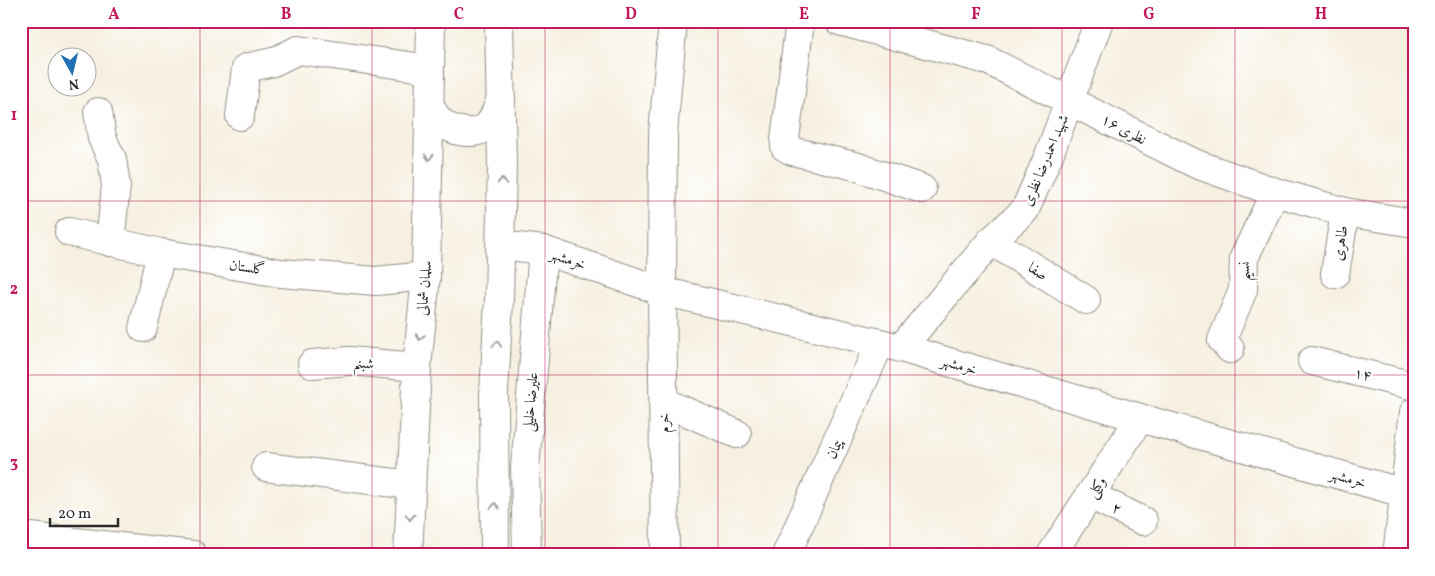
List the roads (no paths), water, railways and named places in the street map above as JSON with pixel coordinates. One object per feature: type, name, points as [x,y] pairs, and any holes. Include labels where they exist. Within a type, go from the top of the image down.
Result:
[{"type":"street","name":"سلمان شمالی","points":[[408,555],[417,367],[426,276],[431,21]]},
{"type":"street","points":[[495,555],[494,393],[501,245],[502,164],[499,21]]},
{"type":"street","name":"خرم","points":[[665,555],[662,291],[663,132],[674,21]]},
{"type":"street","points":[[800,21],[785,139],[786,147],[792,151],[855,166],[922,189]]},
{"type":"street","name":"نظری ۱۶","points":[[838,21],[987,60],[1196,164],[1275,192],[1345,212],[1414,223]]},
{"type":"street","name":"شهید احمدرضا نظری","points":[[891,346],[991,241],[1025,210],[1049,155],[1099,21]]},
{"type":"street","points":[[240,116],[246,68],[273,62],[298,50],[430,68]]},
{"type":"street","points":[[430,106],[439,120],[451,128],[464,132],[476,131],[488,126],[494,117],[501,99]]},
{"type":"street","points":[[98,112],[102,138],[112,159],[116,186],[110,242]]},
{"type":"street","name":"نسیم","points":[[1230,349],[1222,340],[1243,290],[1244,258],[1275,192]]},
{"type":"street","name":"طاهری","points":[[1335,274],[1345,212]]},
{"type":"street","name":"گلستان","points":[[69,232],[162,253],[290,274],[376,281],[426,276]]},
{"type":"street","name":"صفا","points":[[991,241],[1086,300]]},
{"type":"street","name":"خرمشهر","points":[[501,245],[543,250],[662,291],[891,346],[1409,495]]},
{"type":"street","name":"علیرضا خلیلی","points":[[527,555],[525,468],[543,250]]},
{"type":"street","points":[[143,328],[162,253]]},
{"type":"street","name":"پیمان","points":[[786,555],[891,346]]},
{"type":"street","name":"شبنم","points":[[312,364],[350,361],[417,367]]},
{"type":"street","name":"۱۴","points":[[1312,361],[1414,386]]},
{"type":"street","points":[[664,402],[737,434]]},
{"type":"street","points":[[1396,555],[1409,495],[1414,412]]},
{"type":"street","name":"وکیلی","points":[[1051,555],[1140,418]]},
{"type":"street","points":[[266,467],[411,485]]},
{"type":"street","name":"۲","points":[[1090,494],[1144,521]]},
{"type":"street","points":[[21,536],[76,549],[193,555]]}]
